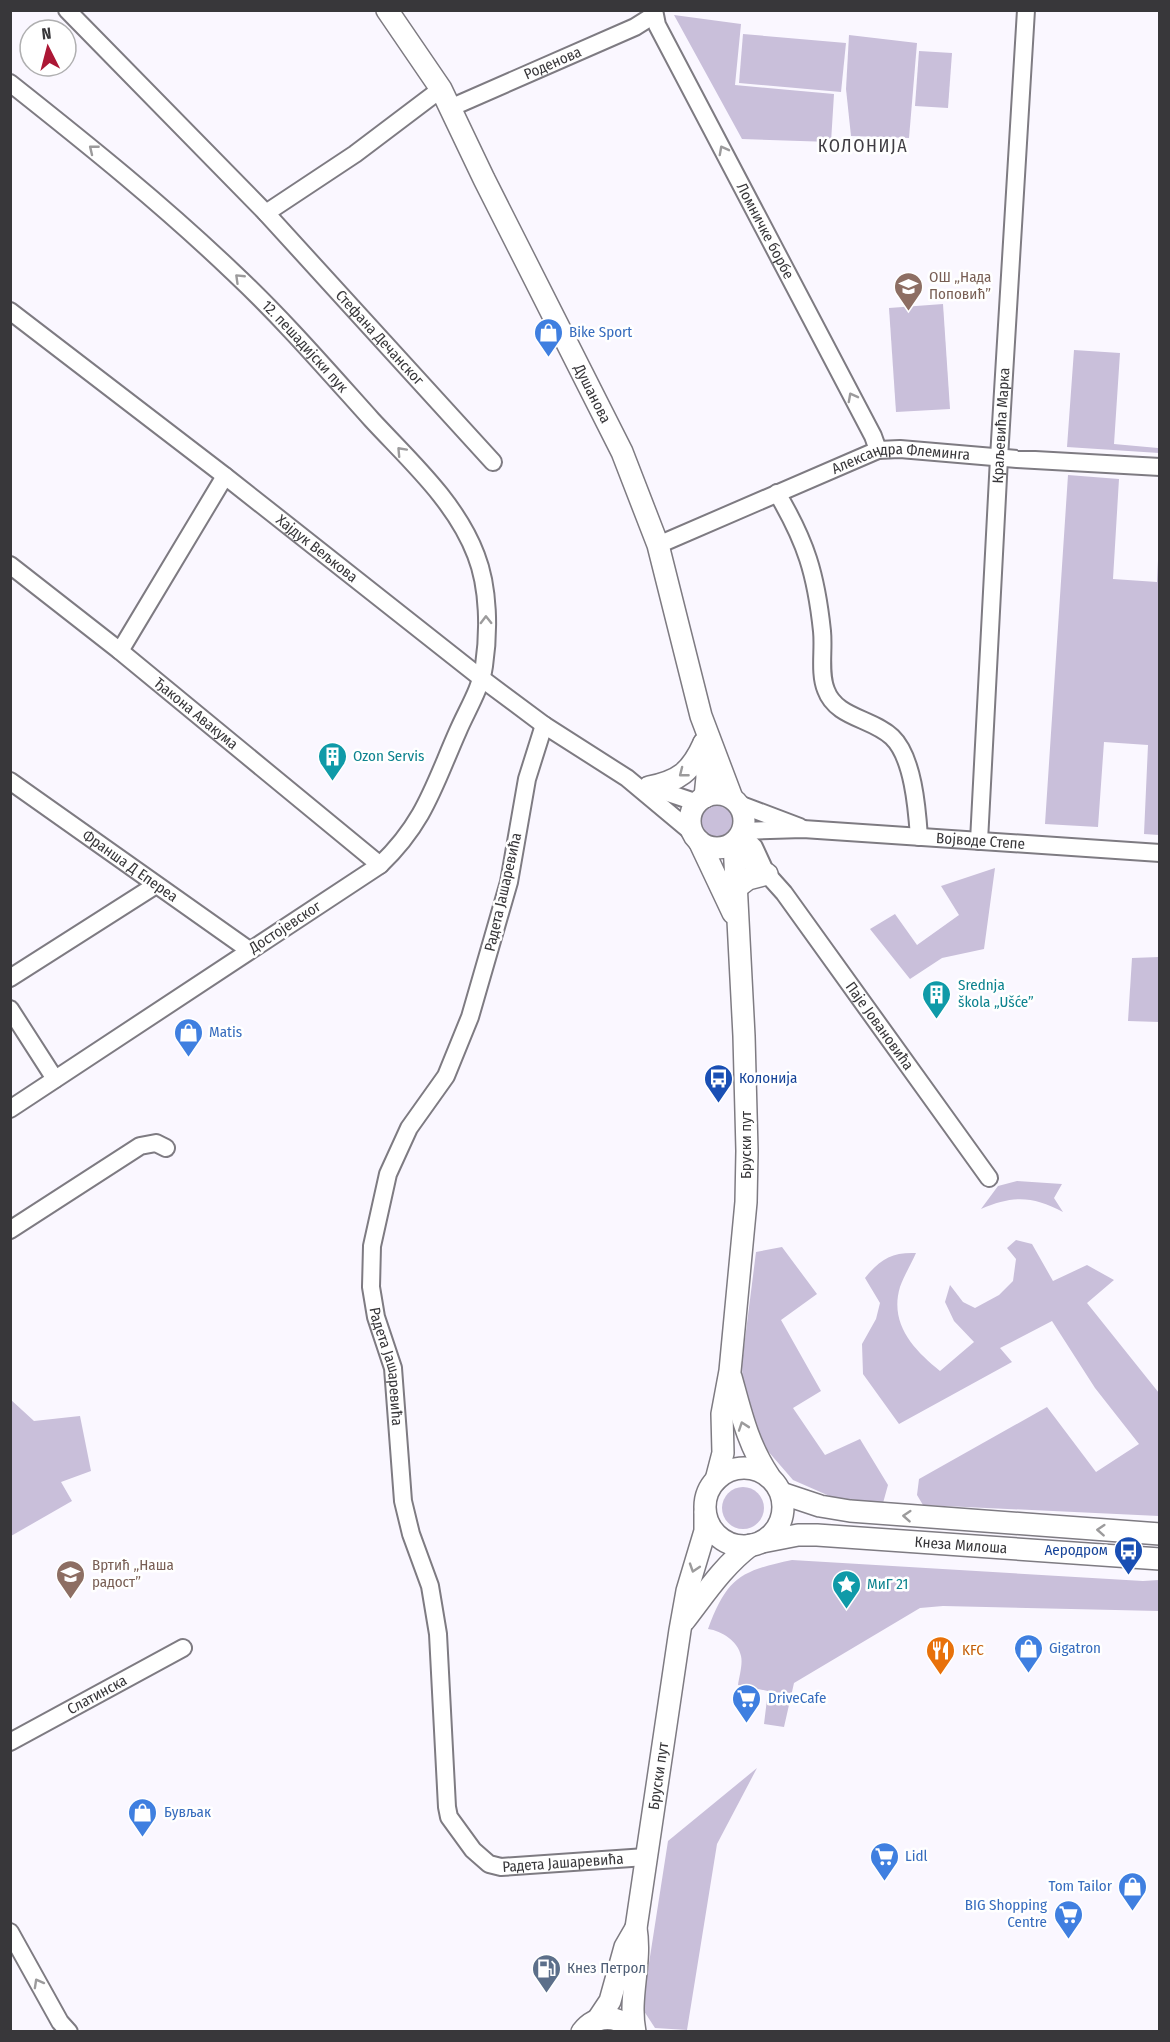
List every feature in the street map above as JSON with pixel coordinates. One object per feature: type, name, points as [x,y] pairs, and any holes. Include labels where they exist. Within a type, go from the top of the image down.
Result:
[{"type":"main road","name":"Душанова","points":[[387,10],[446,98],[484,179],[622,452],[658,544],[701,716],[706,777],[701,800]]},
{"type":"main road","name":"Душанова","points":[[701,716],[735,801]]},
{"type":"main road","points":[[639,784],[666,783],[678,778],[698,757],[704,743]]},
{"type":"main road","points":[[718,794],[735,801],[743,813],[745,822],[739,837],[725,847],[716,848],[707,846],[696,838],[690,821],[691,814],[701,800],[718,794]]},
{"type":"main road","name":"Бруски пут","points":[[716,1480],[723,1454],[722,1414],[730,1371],[743,1245],[747,1151],[741,977],[736,919],[739,837]]},
{"type":"main road","name":"Бруски пут","points":[[696,838],[736,919]]},
{"type":"main road","points":[[736,888],[748,879],[767,874]]},
{"type":"main road","name":"Бруски пут","points":[[730,1371],[746,1434],[752,1449],[775,1485]]},
{"type":"main road","points":[[748,1468],[775,1485],[783,1502],[782,1518],[774,1532],[756,1544],[738,1546],[726,1542],[712,1529],[705,1512],[706,1500],[716,1480],[725,1473],[748,1468]]},
{"type":"main road","name":"Кнеза Милоша","points":[[775,1485],[820,1506],[850,1511],[1160,1534]]},
{"type":"main road","name":"Бруски пут","points":[[634,2031],[633,2006],[639,1954],[636,1928],[681,1627],[687,1591],[705,1531],[705,1512]]},
{"type":"main road","name":"Кнеза Милоша","points":[[756,1544],[798,1535],[1160,1559]]},
{"type":"main road","name":"Бруски пут","points":[[681,1627],[712,1582],[735,1557],[756,1544]]},
{"type":"main road","name":"Бруски пут","points":[[586,2028],[610,2001],[625,1947],[636,1928]]},
{"type":"main road","points":[[586,2028],[609,2018],[619,2020],[634,2031]]},
{"type":"street","name":"Стефана Дечанског","points":[[67,10],[266,213],[493,462]]},
{"type":"street","name":"Краљевића Марка","points":[[979,841],[1026,10]]},
{"type":"street","name":"Роденова","points":[[446,98],[635,27],[654,13]]},
{"type":"street","name":"Ломничке борбе","points":[[654,13],[657,25],[873,436],[878,450]]},
{"type":"street","name":"12. пешадијски пук","points":[[10,83],[122,174],[233,272],[285,323],[421,472],[465,530],[483,582],[486,644],[481,678]]},
{"type":"street","points":[[266,213],[355,153],[446,98]]},
{"type":"street","name":"Хајдук Вељкова","points":[[10,311],[225,476],[481,678],[544,725],[639,784]]},
{"type":"street","name":"Александра Флеминга","points":[[658,544],[878,450],[900,449],[999,458],[1160,467]]},
{"type":"street","points":[[120,651],[225,476]]},
{"type":"street","points":[[777,492],[800,534],[813,569],[819,604],[825,690],[834,705],[885,731],[901,748],[906,759],[918,814],[919,837]]},
{"type":"street","name":"Ђакона Авакума","points":[[10,565],[120,651],[380,865]]},
{"type":"street","name":"Достојевског","points":[[10,1109],[380,865],[408,835],[427,804],[481,678]]},
{"type":"street","name":"Радета Јашаревића","points":[[544,725],[527,779],[508,882],[470,1017],[446,1076],[409,1128],[388,1174],[372,1246],[372,1287],[376,1317],[393,1368],[403,1500],[411,1534],[430,1586],[438,1634],[449,1817],[473,1850],[489,1864],[501,1867],[646,1857]]},
{"type":"street","name":"Франша Д Епереа","points":[[10,782],[249,950]]},
{"type":"street","points":[[639,784],[701,800]]},
{"type":"street","points":[[639,784],[696,838]]},
{"type":"street","name":"Војводе Степе","points":[[735,801],[803,829]]},
{"type":"street","name":"Војводе Степе","points":[[739,837],[803,829],[1160,854]]},
{"type":"street","name":"Паје Јовановића","points":[[739,837],[754,847],[767,874],[784,893],[989,1178]]},
{"type":"street","points":[[10,978],[156,885]]},
{"type":"street","points":[[10,1010],[55,1079]]},
{"type":"street","points":[[10,1230],[140,1146],[151,1143],[166,1148]]},
{"type":"street","name":"Слатинска","points":[[10,1742],[183,1648]]},
{"type":"street","points":[[10,1932],[60,2022],[69,2031]]},
{"type":"shaded area","points":[[674,15],[741,24],[735,85],[834,94],[831,142],[742,139]]},
{"type":"shaded area","points":[[743,34],[846,43],[841,92],[739,83]]},
{"type":"shaded area","points":[[849,35],[917,43],[909,138],[851,136],[846,89]]},
{"type":"shaded area","points":[[919,51],[952,53],[948,108],[915,106]]},
{"type":"shaded area","points":[[943,304],[950,409],[896,412],[889,308]]},
{"type":"shaded area","points":[[1074,350],[1120,353],[1114,444],[1158,448],[1159,432],[1159,453],[1067,447]]},
{"type":"shaded area","points":[[1068,475],[1119,479],[1113,579],[1157,582],[1159,538],[1159,835],[1144,834],[1148,745],[1104,742],[1098,827],[1045,824]]},
{"type":"shaded area","points":[[718,805],[730,810],[735,822],[730,834],[718,839],[706,834],[701,822],[706,810]]},
{"type":"shaded area","points":[[995,868],[984,949],[942,958],[910,979],[870,929],[895,914],[917,945],[959,915],[941,886]]},
{"type":"shaded area","points":[[1159,957],[1159,1022],[1128,1021],[1132,958]]},
{"type":"shaded area","points":[[1017,1181],[1062,1184],[1054,1198],[1063,1212],[1042,1203],[1023,1199],[1003,1201],[981,1209],[998,1186]]},
{"type":"shaded area","points":[[1016,1240],[1032,1244],[1053,1281],[1087,1265],[1114,1280],[1087,1303],[1159,1393],[1159,1516],[923,1505],[917,1495],[919,1479],[1047,1407],[1096,1472],[1139,1444],[1095,1388],[1052,1321],[1000,1348],[1012,1362],[899,1424],[863,1374],[862,1344],[876,1319],[880,1303],[865,1278],[881,1261],[893,1255],[916,1253],[900,1287],[897,1300],[898,1313],[906,1335],[913,1345],[940,1371],[974,1342],[954,1321],[945,1302],[950,1285],[963,1302],[975,1308],[999,1295],[1013,1281],[1016,1259],[1007,1248]]},
{"type":"shaded area","points":[[782,1247],[817,1294],[781,1320],[821,1391],[793,1408],[825,1455],[860,1439],[888,1485],[883,1503],[834,1498],[793,1480],[760,1442],[743,1403],[742,1363],[756,1252]]},
{"type":"shaded area","points":[[10,1399],[34,1421],[80,1416],[91,1471],[61,1482],[72,1501],[11,1536]]},
{"type":"shaded area","points":[[743,1487],[758,1493],[764,1508],[758,1523],[743,1529],[728,1523],[722,1508],[728,1493]]},
{"type":"shaded area","points":[[792,1560],[1143,1581],[1159,1580],[1159,1611],[943,1606],[920,1608],[794,1683],[784,1727],[764,1724],[768,1691],[738,1685],[742,1663],[737,1646],[719,1632],[708,1629],[722,1598],[738,1580],[760,1568]]},
{"type":"shaded area","points":[[757,1768],[717,1844],[687,2030],[655,2028],[642,2008],[668,1841]]},
{"type":"place","name":"ОШ „Нада Поповић”","points":[[908,312]]},
{"type":"place","name":"Bike Sport","points":[[548,358]]},
{"type":"place","name":"Ozon Servis","points":[[332,782]]},
{"type":"place","name":"Srednja škola „Ušće”","points":[[937,1020]]},
{"type":"place","name":"Matis","points":[[188,1058]]},
{"type":"place","name":"Колонија","points":[[718,1104]]},
{"type":"place","name":"Аеродром","points":[[1129,1576]]},
{"type":"place","name":"Вртић „Наша радост”","points":[[71,1600]]},
{"type":"place","name":"МиГ 21","points":[[846,1610]]},
{"type":"place","name":"Gigatron","points":[[1028,1674]]},
{"type":"place","name":"KFC","points":[[941,1676]]},
{"type":"place","name":"DriveCafe","points":[[747,1724]]},
{"type":"place","name":"Бувљак","points":[[143,1838]]},
{"type":"place","name":"Lidl","points":[[884,1882]]},
{"type":"place","name":"Tom Tailor","points":[[1133,1912]]},
{"type":"place","name":"BIG Shopping Centre","points":[[1068,1940]]},
{"type":"place","name":"Кнез Петрол","points":[[546,1994]]},
{"type":"district","name":"КОЛОНИЈА","points":[[863,146]]}]
